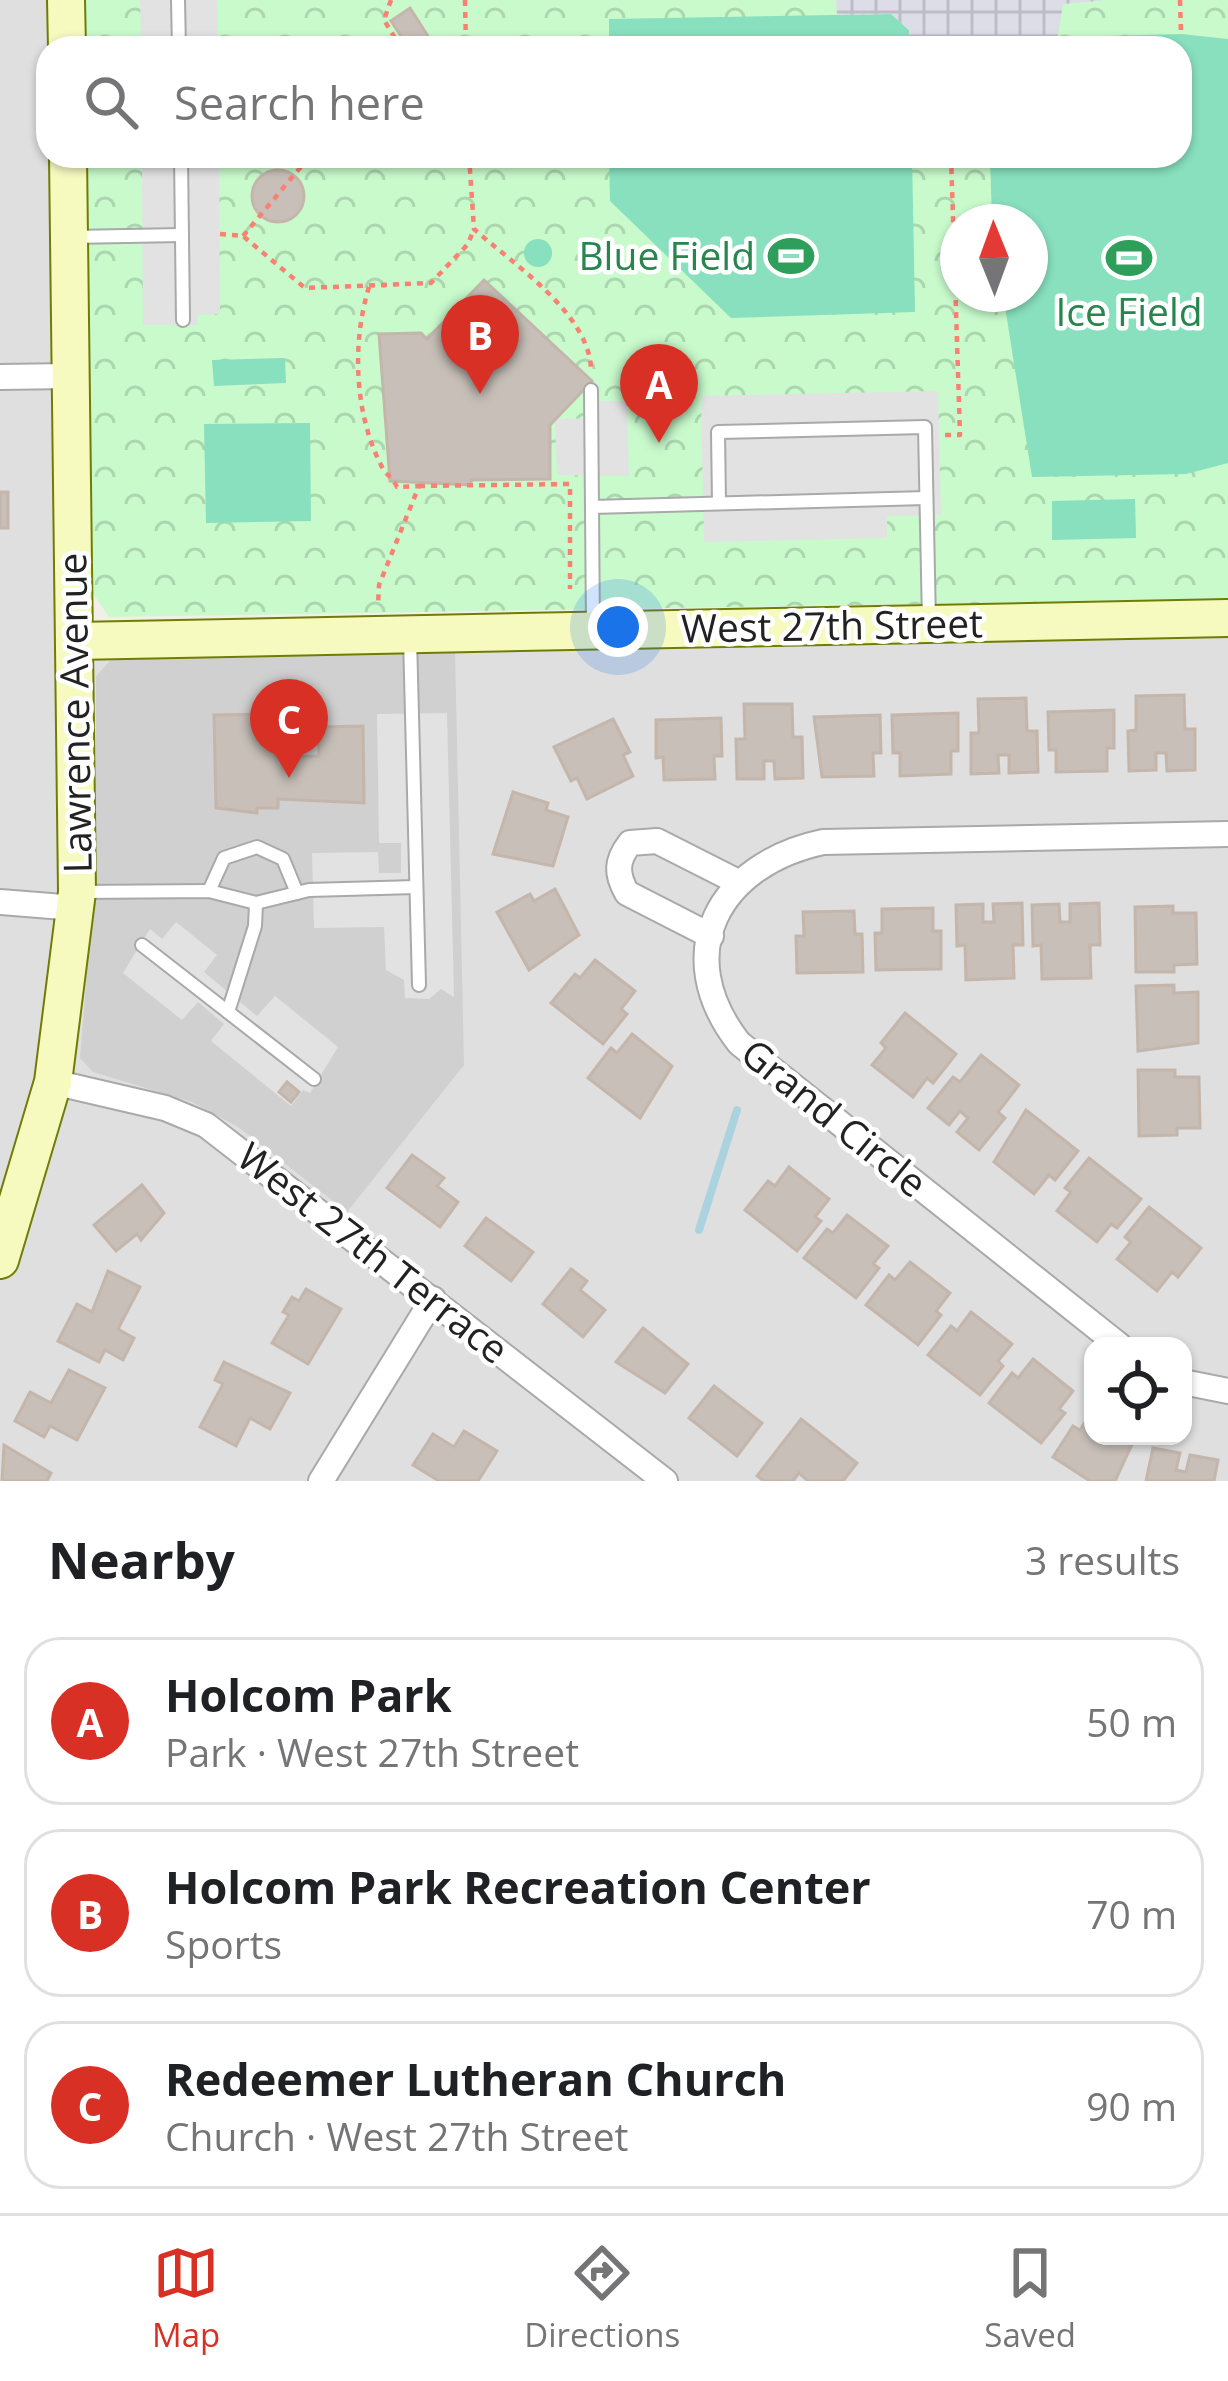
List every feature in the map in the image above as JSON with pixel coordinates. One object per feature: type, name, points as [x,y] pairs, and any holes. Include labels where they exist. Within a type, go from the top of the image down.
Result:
[{"type":"street","points":[[66,0],[67,36]]},
{"type":"street","name":"Lawrence Avenue","points":[[0,1260],[52,1082],[76,900],[68,168]]},
{"type":"street","points":[[0,377],[70,376]]},
{"type":"street","name":"West 27th Street","points":[[75,641],[1228,618]]},
{"type":"street","points":[[711,936],[627,893],[620,880],[622,854],[630,843],[657,841],[736,881],[787,850],[823,842],[1228,834]]},
{"type":"street","name":"Grand Circle","points":[[736,881],[711,936],[714,996],[739,1042],[1109,1337]]},
{"type":"street","points":[[0,902],[76,900]]},
{"type":"street","name":"West 27th Terrace","points":[[52,1082],[165,1108],[206,1125],[664,1481]]},
{"type":"street","points":[[321,1481],[433,1299]]},
{"type":"street","points":[[1192,1384],[1228,1391]]},
{"type":"lane","points":[[178,0],[179,36]]},
{"type":"lane","points":[[181,168],[183,320]]},
{"type":"lane","points":[[69,236],[182,235]]},
{"type":"lane","points":[[591,390],[593,630]]},
{"type":"lane","points":[[719,503],[718,431],[925,427],[929,624]]},
{"type":"lane","points":[[592,507],[926,498]]},
{"type":"lane","points":[[410,634],[419,985]]},
{"type":"lane","points":[[209,891],[224,858],[256,848],[283,859],[297,893]]},
{"type":"lane","points":[[76,900],[209,891],[256,904],[297,893],[416,887]]},
{"type":"lane","points":[[228,1012],[255,926],[256,904]]},
{"type":"lane","points":[[142,945],[314,1078]]},
{"type":"path","points":[[391,0],[384,20],[394,36]]},
{"type":"path","points":[[465,0],[466,36]]},
{"type":"path","points":[[1180,0],[1181,34]]},
{"type":"path","points":[[244,236],[300,168]]},
{"type":"path","points":[[220,234],[244,236],[305,288],[431,283],[468,244],[474,230],[470,168]]},
{"type":"path","points":[[939,436],[960,435],[951,168]]},
{"type":"path","points":[[474,230],[566,316],[589,348],[591,390]]},
{"type":"path","points":[[369,287],[355,340],[381,465],[397,487],[570,484],[570,589]]},
{"type":"path","points":[[378,606],[379,586],[418,486]]},
{"type":"shaded area","points":[[0,0],[47,0],[48,36],[36,36],[36,168],[50,168],[57,659],[1228,636],[1228,1481],[0,1481]]},
{"type":"shaded area","points":[[140,0],[217,0],[218,36],[141,36]]},
{"type":"shaded area","points":[[836,0],[1107,0],[1063,4],[1058,36],[909,36],[891,14],[837,15]]},
{"type":"shaded area","points":[[142,168],[219,168],[220,314],[198,315],[198,325],[143,325]]},
{"type":"shaded area","points":[[938,391],[941,515],[887,516],[887,538],[704,542],[701,396]]},
{"type":"shaded area","points":[[595,401],[627,401],[629,476],[557,475],[555,419],[595,418]]},
{"type":"shaded area","points":[[455,650],[464,1065],[347,1212],[238,1127],[192,1102],[93,1072],[80,1058],[96,866],[96,676],[110,661],[123,658]]},
{"type":"shaded area","points":[[447,713],[454,997],[441,989],[429,999],[405,998],[404,980],[386,970],[384,927],[314,928],[312,853],[378,852],[379,873],[401,873],[401,843],[379,843],[377,714]]},
{"type":"shaded area","points":[[176,922],[217,955],[204,972],[257,1016],[275,996],[338,1047],[310,1093],[303,1090],[291,1106],[211,1041],[224,1024],[198,1002],[182,1020],[123,973],[150,929],[162,939]]},
{"type":"green space","points":[[84,0],[1228,0],[1228,599],[109,617],[92,592],[86,168],[1192,168],[1192,36],[84,36]]},
{"type":"green space","points":[[891,14],[909,30],[909,36],[609,36],[609,19]]},
{"type":"green space","name":"Ice Field","points":[[1181,34],[1228,39],[1228,463],[1186,474],[1032,477],[1006,312],[1048,312],[1048,204],[991,204],[990,168],[1192,168],[1192,36],[1108,36]]},
{"type":"green space","name":"Blue Field","points":[[609,168],[912,168],[915,312],[731,318],[610,201]]},
{"type":"green space","points":[[538,239],[548,243],[552,253],[548,263],[538,267],[528,263],[524,253],[528,243]]},
{"type":"green space","points":[[285,358],[286,383],[214,386],[212,360]]},
{"type":"green space","points":[[310,423],[311,521],[206,523],[204,424]]},
{"type":"green space","points":[[1135,499],[1136,538],[1052,540],[1052,501]]},
{"type":"building","points":[[410,8],[428,36],[401,36],[391,21]]},
{"type":"building","points":[[278,170],[296,178],[304,196],[296,214],[278,222],[260,214],[252,196],[260,178]]},
{"type":"building","points":[[484,280],[592,381],[550,425],[550,479],[471,480],[471,485],[390,481],[379,334],[421,333],[427,339]]},
{"type":"building","points":[[0,492],[8,492],[8,528],[0,528]]},
{"type":"building","points":[[1184,695],[1185,729],[1195,729],[1195,770],[1167,771],[1166,753],[1156,753],[1156,770],[1129,771],[1128,731],[1136,730],[1136,696]]},
{"type":"building","points":[[1026,698],[1027,731],[1037,731],[1038,772],[1009,773],[1009,755],[998,755],[999,773],[971,774],[971,733],[979,733],[978,699]]},
{"type":"building","points":[[744,704],[792,704],[793,737],[802,737],[803,778],[775,779],[774,761],[764,761],[764,779],[737,779],[736,739],[745,739]]},
{"type":"building","points":[[1114,710],[1114,748],[1107,748],[1107,771],[1056,772],[1056,750],[1049,750],[1048,712]]},
{"type":"building","points":[[958,713],[958,751],[951,751],[951,774],[900,776],[900,753],[893,753],[892,715]]},
{"type":"building","points":[[275,714],[276,757],[319,756],[318,727],[363,726],[364,803],[278,799],[278,808],[257,808],[257,813],[216,808],[214,715]]},
{"type":"building","points":[[880,715],[881,753],[873,753],[874,776],[822,777],[814,717]]},
{"type":"building","points":[[721,718],[722,756],[714,756],[715,779],[664,780],[663,757],[656,758],[656,720]]},
{"type":"building","points":[[613,719],[630,752],[623,755],[633,776],[587,799],[577,778],[571,781],[554,747]]},
{"type":"building","points":[[513,792],[548,803],[546,810],[568,817],[553,866],[493,854]]},
{"type":"building","points":[[555,889],[579,935],[529,970],[497,912],[530,894],[534,901]]},
{"type":"building","points":[[1022,903],[1023,945],[1013,945],[1014,978],[966,980],[965,945],[957,946],[956,905],[983,904],[983,922],[994,922],[993,904]]},
{"type":"building","points":[[1099,903],[1100,945],[1090,945],[1091,978],[1042,979],[1041,945],[1033,946],[1032,905],[1059,904],[1060,922],[1070,922],[1070,904]]},
{"type":"building","points":[[1173,906],[1173,913],[1196,913],[1197,964],[1174,965],[1174,972],[1136,972],[1135,907]]},
{"type":"building","points":[[933,908],[933,931],[941,931],[941,969],[876,970],[875,933],[882,933],[882,909]]},
{"type":"building","points":[[854,911],[855,934],[862,934],[863,972],[797,973],[796,936],[804,936],[803,912]]},
{"type":"building","points":[[595,960],[635,991],[621,1009],[627,1014],[603,1044],[551,1003],[575,974],[580,978]]},
{"type":"building","points":[[1174,985],[1174,993],[1198,992],[1198,1043],[1138,1051],[1136,986]]},
{"type":"building","points":[[905,1013],[956,1054],[933,1083],[927,1078],[913,1097],[872,1065],[886,1048],[881,1043]]},
{"type":"building","points":[[632,1034],[672,1066],[640,1118],[588,1078],[611,1048],[617,1053]]},
{"type":"building","points":[[981,1055],[1019,1085],[998,1112],[1005,1118],[979,1150],[957,1132],[968,1118],[960,1111],[949,1125],[928,1108],[953,1077],[960,1082]]},
{"type":"building","points":[[1138,1070],[1175,1070],[1175,1077],[1199,1077],[1200,1128],[1177,1128],[1177,1135],[1139,1136]]},
{"type":"building","points":[[287,1082],[299,1092],[291,1102],[279,1092]]},
{"type":"building","points":[[1026,1110],[1078,1151],[1055,1180],[1049,1175],[1034,1194],[994,1162]]},
{"type":"building","points":[[412,1155],[444,1178],[437,1186],[458,1202],[440,1227],[387,1188]]},
{"type":"building","points":[[1089,1158],[1141,1199],[1117,1228],[1111,1224],[1097,1242],[1057,1211],[1071,1192],[1065,1188]]},
{"type":"building","points":[[789,1167],[829,1199],[815,1217],[821,1221],[797,1251],[745,1210],[768,1181],[775,1186]]},
{"type":"building","points":[[142,1185],[164,1213],[141,1240],[137,1234],[116,1251],[94,1225]]},
{"type":"building","points":[[1149,1207],[1201,1248],[1178,1277],[1172,1272],[1157,1291],[1117,1259],[1131,1242],[1125,1237]]},
{"type":"building","points":[[847,1215],[888,1246],[873,1264],[879,1268],[856,1298],[804,1258],[827,1229],[833,1233]]},
{"type":"building","points":[[486,1218],[533,1252],[511,1281],[465,1246]]},
{"type":"building","points":[[910,1262],[950,1293],[936,1311],[941,1315],[918,1345],[866,1305],[889,1275],[895,1280]]},
{"type":"building","points":[[571,1269],[587,1281],[580,1290],[605,1310],[583,1337],[543,1304]]},
{"type":"building","points":[[108,1271],[140,1287],[118,1329],[134,1338],[123,1360],[105,1350],[99,1362],[58,1341],[77,1304],[92,1312]]},
{"type":"building","points":[[306,1289],[341,1309],[308,1364],[272,1343],[289,1315],[283,1312],[292,1297],[299,1301]]},
{"type":"building","points":[[971,1312],[1012,1344],[998,1361],[1003,1366],[980,1395],[928,1355],[951,1326],[957,1331]]},
{"type":"building","points":[[643,1328],[688,1364],[665,1393],[616,1362]]},
{"type":"building","points":[[1033,1359],[1073,1391],[1059,1409],[1065,1413],[1041,1443],[989,1403],[1012,1373],[1018,1378]]},
{"type":"building","points":[[224,1362],[290,1393],[270,1429],[250,1418],[236,1446],[200,1427],[223,1384],[215,1380]]},
{"type":"building","points":[[69,1370],[105,1388],[77,1440],[50,1426],[44,1437],[15,1421],[30,1392],[51,1403]]},
{"type":"building","points":[[714,1386],[762,1423],[737,1456],[689,1418]]},
{"type":"building","points":[[801,1419],[857,1463],[843,1481],[808,1481],[799,1473],[793,1481],[764,1481],[757,1476]]},
{"type":"building","points":[[1084,1424],[1084,1445],[1132,1445],[1115,1481],[1090,1481],[1053,1457],[1073,1426],[1080,1430]]},
{"type":"building","points":[[464,1431],[497,1451],[478,1481],[439,1481],[413,1465],[433,1434],[454,1447]]},
{"type":"building","points":[[4,1445],[51,1473],[47,1481],[2,1481]]},
{"type":"building","points":[[1153,1448],[1180,1453],[1176,1470],[1186,1472],[1190,1455],[1218,1460],[1214,1481],[1146,1481]]},
{"type":"waterway","points":[[699,1230],[737,1110]]},
{"type":"place","name":"Blue Field","points":[[791,256]]},
{"type":"place","name":"Ice Field","points":[[1129,258]]},
{"type":"place","name":"Holcom Park Recreation Center","points":[[480,394]]},
{"type":"place","name":"Holcom Park","points":[[659,443]]},
{"type":"place","name":"Redeemer Lutheran Church","points":[[289,778]]}]
